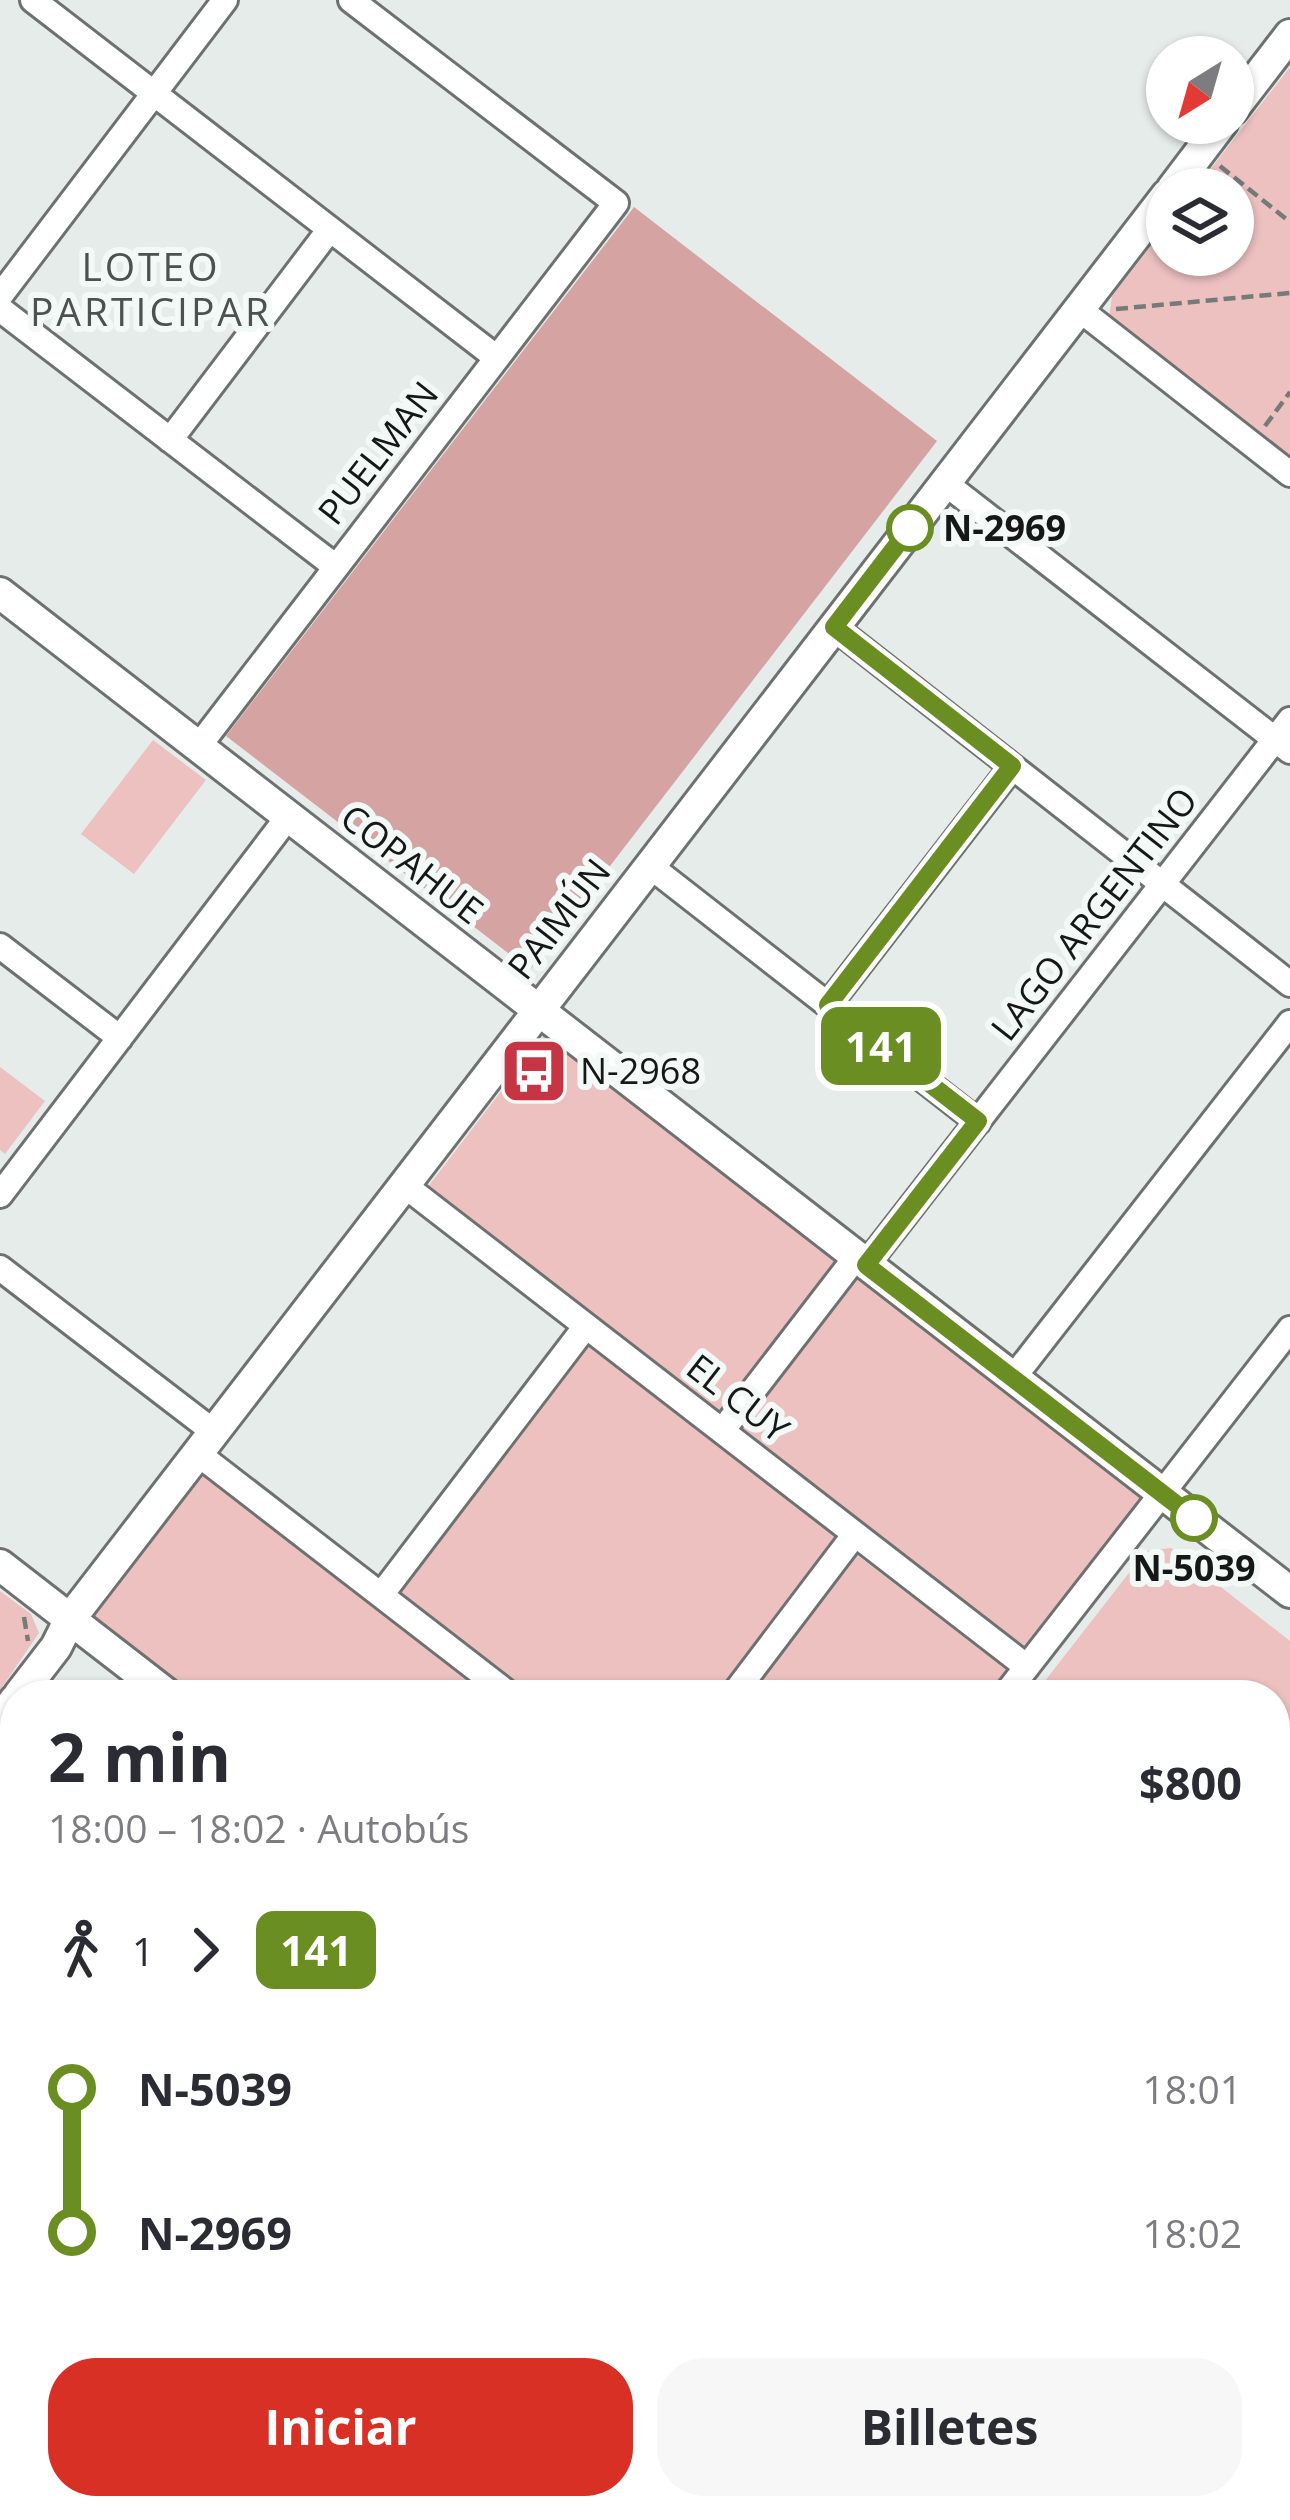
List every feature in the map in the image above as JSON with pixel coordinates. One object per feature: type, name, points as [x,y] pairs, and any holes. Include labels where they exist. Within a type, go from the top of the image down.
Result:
[{"type":"street","points":[[33,0],[497,358]]},
{"type":"street","points":[[0,296],[225,0]]},
{"type":"street","name":"PUELMAN","points":[[198,747],[616,203],[352,0]]},
{"type":"street","points":[[1254,82],[1290,35]]},
{"type":"street","name":"PAIMÚN","points":[[1187,168],[1206,144]]},
{"type":"street","name":"PAIMÚN","points":[[31,1680],[70,1619],[1146,222]]},
{"type":"street","points":[[170,440],[330,229]]},
{"type":"street","points":[[0,309],[336,567]]},
{"type":"street","points":[[1079,309],[1290,474]]},
{"type":"street","points":[[945,483],[1285,737]]},
{"type":"street","name":"COPAHUE","points":[[0,593],[1290,1592]]},
{"type":"street","points":[[834,627],[1290,984]]},
{"type":"street","name":"LAGO ARGENTINO","points":[[722,1431],[1285,737]]},
{"type":"street","points":[[828,1005],[1012,766]]},
{"type":"street","points":[[0,1196],[289,817]]},
{"type":"street","points":[[650,866],[978,1121]]},
{"type":"street","points":[[0,946],[120,1038]]},
{"type":"street","points":[[1013,1378],[1290,1024]]},
{"type":"street","name":"EL CUY","points":[[404,1185],[1028,1666]]},
{"type":"street","points":[[0,1268],[381,1595],[492,1680]]},
{"type":"street","points":[[381,1595],[586,1326]]},
{"type":"street","points":[[1017,1680],[1162,1493],[1281,1359],[1290,1329]]},
{"type":"street","points":[[744,1680],[855,1534]]},
{"type":"street","points":[[0,1565],[149,1680]]},
{"type":"path","points":[[1220,166],[1290,222]]},
{"type":"path","points":[[1115,309],[1290,293]]},
{"type":"path","points":[[1262,430],[1290,392]]},
{"type":"path","points":[[12,1608],[23,1617],[28,1643]]},
{"type":"shaded area","points":[[1290,67],[1290,460],[1109,317],[1112,296],[1146,252],[1146,276],[1254,276],[1254,168],[1211,168],[1230,144],[1254,144],[1254,113]]},
{"type":"shaded area","points":[[634,207],[937,441],[530,970],[226,736]]},
{"type":"shaded area","points":[[153,740],[206,780],[134,874],[81,834]]},
{"type":"shaded area","points":[[544,1035],[840,1260],[723,1414],[427,1188]]},
{"type":"shaded area","points":[[0,1067],[45,1101],[5,1154],[0,1150]]},
{"type":"shaded area","points":[[857,1274],[1144,1498],[1025,1651],[737,1428]]},
{"type":"shaded area","points":[[588,1346],[838,1537],[728,1680],[510,1680],[398,1594]]},
{"type":"shaded area","points":[[206,1471],[472,1680],[173,1680],[92,1617]]},
{"type":"shaded area","points":[[1171,1548],[1290,1641],[1290,1680],[1046,1680],[1146,1551]]},
{"type":"shaded area","points":[[857,1555],[1010,1672],[1004,1680],[761,1680]]},
{"type":"shaded area","points":[[0,1591],[31,1614],[39,1633],[7,1680],[0,1680]]},
{"type":"bus line","name":"141","points":[[910,528],[834,627],[1012,766],[828,1005],[978,1121],[866,1265],[1194,1518]]},
{"type":"place","name":"N-2969","points":[[910,528]]},
{"type":"place","name":"N-2968","points":[[534,1071]]},
{"type":"place","name":"N-5039","points":[[1194,1518]]},
{"type":"district","name":"LOTEO PARTICIPAR","points":[[151,290]]}]
